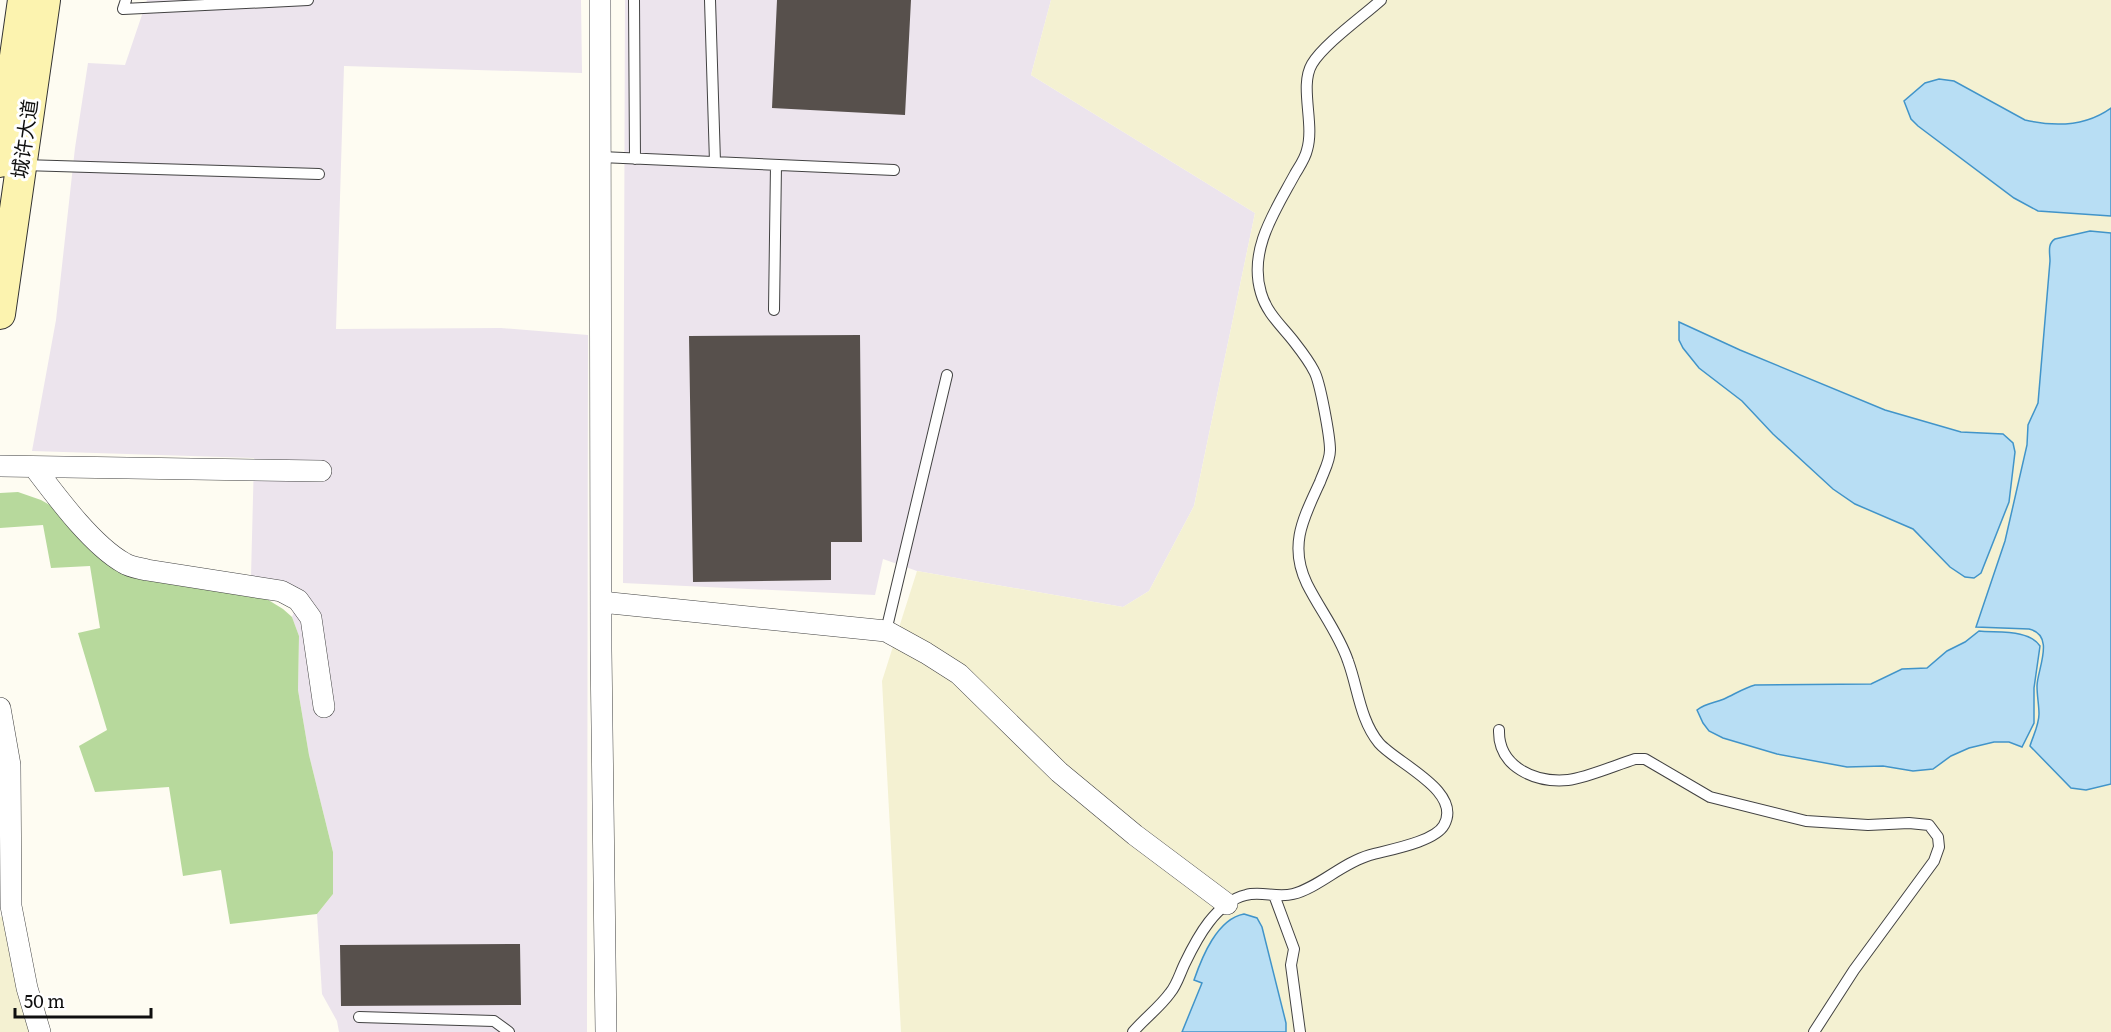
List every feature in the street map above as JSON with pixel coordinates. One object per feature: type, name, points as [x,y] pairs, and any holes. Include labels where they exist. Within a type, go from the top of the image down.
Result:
[{"type":"main road","name":"城许大道","points":[[0,314],[23,0]]},
{"type":"main road","name":"城许大道","points":[[11,164],[45,0]]},
{"type":"street","points":[[600,0],[601,602],[606,1032]]},
{"type":"street","points":[[0,466],[321,471]]},
{"type":"street","points":[[34,467],[86,530],[106,550],[125,564],[147,570],[281,591],[298,600],[311,618],[324,707]]},
{"type":"street","points":[[601,602],[886,631],[926,653],[959,675],[1074,784],[1135,835],[1227,904]]},
{"type":"street","points":[[0,708],[10,765],[6,907],[40,1032]]},
{"type":"lane","points":[[126,0],[123,9],[308,0]]},
{"type":"lane","points":[[634,0],[635,159]]},
{"type":"lane","points":[[710,0],[714,162]]},
{"type":"lane","points":[[1133,1032],[1171,993],[1186,959],[1210,918],[1227,904],[1246,894],[1291,895],[1359,859],[1428,838],[1441,830],[1447,817],[1446,802],[1438,790],[1427,779],[1394,758],[1374,737],[1363,714],[1347,658],[1305,580],[1299,556],[1299,532],[1328,464],[1330,445],[1315,371],[1273,316],[1263,299],[1259,286],[1258,271],[1262,238],[1307,150],[1310,131],[1307,77],[1309,67],[1324,48],[1381,0]]},
{"type":"lane","points":[[601,157],[894,170]]},
{"type":"lane","points":[[11,164],[319,174]]},
{"type":"lane","points":[[774,310],[776,165]]},
{"type":"lane","points":[[886,631],[947,375]]},
{"type":"lane","points":[[1498,730],[1500,745],[1507,758],[1522,772],[1536,777],[1570,780],[1635,759],[1644,759],[1710,797],[1806,821],[1868,825],[1909,823],[1929,825],[1933,828],[1938,837],[1939,847],[1934,861],[1854,970],[1814,1032]]},
{"type":"lane","points":[[1274,895],[1293,949],[1291,965],[1300,1032]]},
{"type":"lane","points":[[359,1017],[494,1021],[509,1032]]},
{"type":"shaded area","points":[[147,0],[581,0],[582,73],[344,66],[336,329],[501,328],[588,335],[587,1032],[339,1032],[337,1021],[322,994],[317,914],[333,894],[333,852],[309,755],[298,690],[299,636],[292,617],[303,590],[251,577],[254,458],[32,451],[56,320],[75,148],[88,63],[125,65]]},
{"type":"shaded area","points":[[625,0],[1051,0],[1031,75],[1255,213],[1194,506],[1149,591],[1123,607],[917,571],[883,559],[875,595],[623,583]]},
{"type":"shaded area","points":[[1051,0],[2111,0],[2111,1032],[901,1032],[882,681],[917,571],[1123,607],[1149,591],[1194,506],[1255,213],[1031,75]]},
{"type":"shaded area","points":[[3,916],[32,1032],[0,1032],[0,917]]},
{"type":"green space","points":[[18,492],[55,508],[99,552],[265,598],[292,617],[299,636],[298,690],[309,755],[333,852],[333,894],[317,914],[230,924],[221,870],[183,876],[169,787],[95,792],[79,746],[107,730],[78,633],[100,628],[90,566],[51,568],[43,525],[0,528],[0,493]]},
{"type":"water","points":[[1939,79],[1954,81],[2025,120],[2036,122],[2059,124],[2081,122],[2111,108],[2111,216],[2038,211],[2014,198],[1918,126],[1911,119],[1904,101],[1925,83]]},
{"type":"water","points":[[2090,231],[2111,233],[2111,784],[2086,790],[2071,788],[2030,746],[2039,718],[2037,686],[2043,654],[2042,638],[2029,629],[1976,627],[2005,541],[2027,445],[2028,425],[2038,403],[2050,246],[2055,239]]},
{"type":"water","points":[[1679,322],[1885,410],[1961,432],[2003,434],[2013,443],[2015,452],[2009,502],[1981,573],[1974,578],[1965,577],[1950,567],[1913,529],[1855,504],[1833,489],[1773,434],[1742,401],[1699,368],[1679,340]]},
{"type":"water","points":[[1979,631],[2021,634],[2040,646],[2034,688],[2034,723],[2022,747],[2009,742],[1994,742],[1969,748],[1951,756],[1933,769],[1913,771],[1883,766],[1847,767],[1777,754],[1723,738],[1709,731],[1697,710],[1755,685],[1871,684],[1902,669],[1927,668],[1947,651],[1965,642]]},
{"type":"water","points":[[1244,914],[1257,918],[1262,927],[1286,1023],[1286,1032],[1182,1032],[1202,983],[1194,980],[1206,950],[1226,923]]},
{"type":"building","points":[[777,0],[911,0],[905,115],[772,108]]},
{"type":"building","points":[[860,335],[862,542],[831,542],[831,580],[693,582],[689,336]]},
{"type":"building","points":[[520,944],[521,1005],[341,1006],[340,945]]}]
